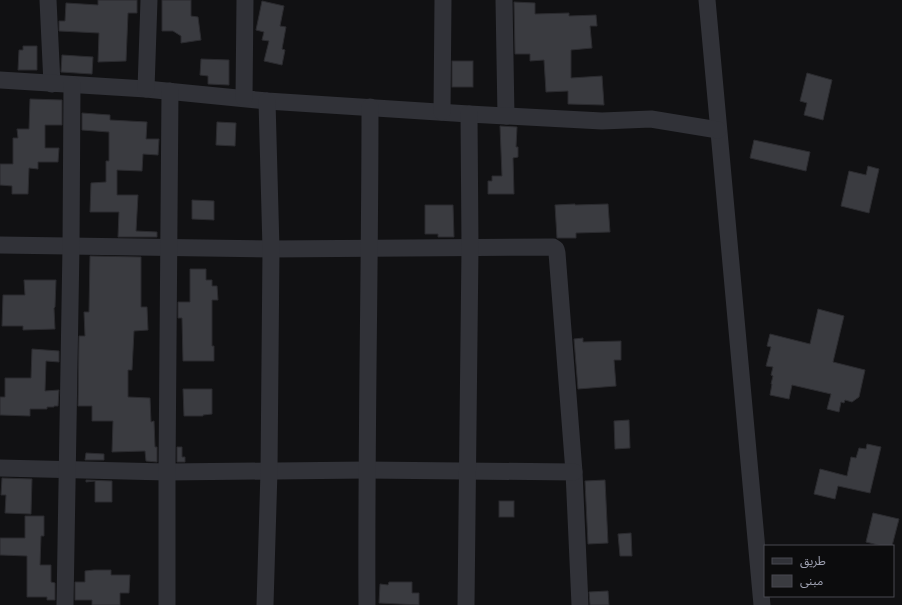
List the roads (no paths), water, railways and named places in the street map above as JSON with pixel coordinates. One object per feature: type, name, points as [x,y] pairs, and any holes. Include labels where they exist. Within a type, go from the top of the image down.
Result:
[{"type":"street","points":[[48,0],[52,84]]},
{"type":"street","points":[[146,89],[149,0]]},
{"type":"street","points":[[244,98],[245,0]]},
{"type":"street","points":[[442,112],[443,0]]},
{"type":"street","points":[[504,0],[506,116]]},
{"type":"street","points":[[707,0],[762,605]]},
{"type":"street","points":[[0,80],[146,89],[267,101],[469,114],[602,121],[651,119],[718,130]]},
{"type":"street","points":[[65,605],[72,85]]},
{"type":"street","points":[[167,605],[170,91]]},
{"type":"street","points":[[265,605],[271,248],[267,101]]},
{"type":"street","points":[[366,605],[370,107]]},
{"type":"street","points":[[466,605],[470,248],[469,114]]},
{"type":"street","points":[[0,245],[170,248],[553,247],[556,249],[574,472],[580,605]]},
{"type":"street","points":[[0,468],[167,472],[366,470],[574,472]]}]
